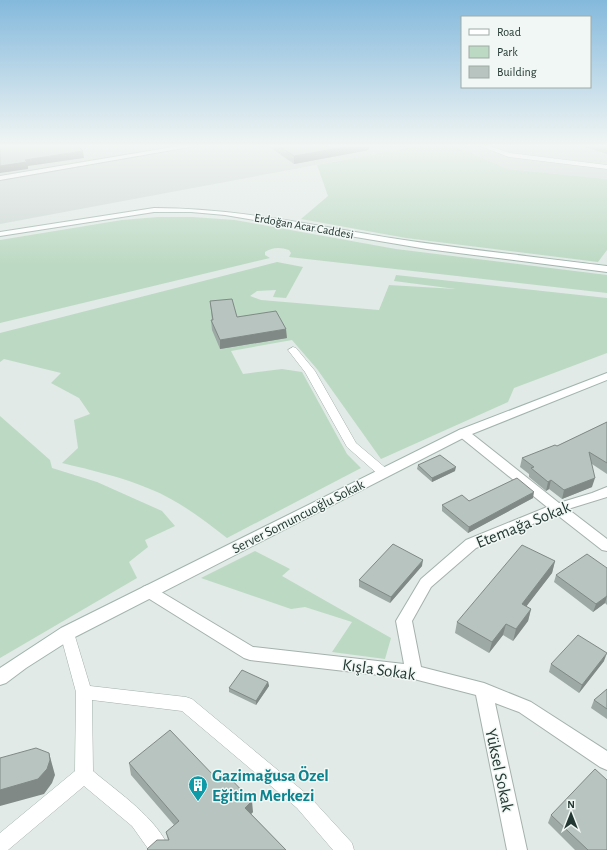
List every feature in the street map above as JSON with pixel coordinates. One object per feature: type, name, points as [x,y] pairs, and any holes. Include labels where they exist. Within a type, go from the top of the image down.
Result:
[{"type":"street","name":"Erdoğan Acar Caddesi","points":[[0,234],[154,210],[191,210],[225,213],[426,246],[607,269]]},
{"type":"street","name":"Server Somuncuoğlu Sokak","points":[[0,678],[20,663],[67,633],[463,433],[607,376]]},
{"type":"street","points":[[463,433],[607,546]]},
{"type":"street","name":"Etemağa Sokak","points":[[414,672],[404,621],[426,583],[471,544],[557,508],[597,496],[607,491]]},
{"type":"street","name":"Kışla Sokak","points":[[148,591],[250,653],[414,672],[484,690],[525,707],[607,761]]},
{"type":"street","name":"Yüksel Sokak","points":[[484,690],[517,850]]},
{"type":"lane","points":[[293,350],[310,371],[351,445],[384,473]]},
{"type":"lane","points":[[67,633],[84,692],[84,774],[138,820],[161,850]]},
{"type":"lane","points":[[84,692],[186,704],[303,802],[345,850]]},
{"type":"lane","points":[[0,844],[84,774]]},
{"type":"shaded area","points":[[0,186],[205,186],[0,224]]},
{"type":"green space","points":[[324,186],[607,186],[607,250],[598,262],[406,238],[301,219],[328,196]]},
{"type":"green space","points":[[158,217],[192,217],[235,220],[396,249],[607,275],[607,293],[289,257],[291,253],[289,250],[277,248],[265,252],[265,255],[270,258],[0,323],[0,240],[122,220]]},
{"type":"green space","points":[[277,262],[303,267],[286,298],[273,297],[276,290],[257,291],[250,296],[261,300],[379,310],[389,285],[456,289],[394,281],[396,275],[607,298],[607,353],[514,388],[508,402],[381,459],[317,369],[292,340],[231,351],[243,374],[282,369],[302,372],[347,454],[361,468],[227,538],[190,511],[160,494],[117,477],[62,463],[78,448],[74,420],[90,414],[79,398],[51,383],[61,373],[4,359],[0,362],[0,333]]},
{"type":"green space","points":[[0,416],[50,460],[52,468],[97,482],[162,511],[175,526],[145,540],[148,547],[129,562],[137,578],[0,658]]},
{"type":"green space","points":[[255,551],[290,569],[282,576],[391,638],[385,659],[332,652],[352,622],[305,607],[291,609],[201,578]]},
{"type":"building","points":[[232,299],[237,317],[276,311],[286,329],[220,340],[211,320],[213,320],[210,301]]},
{"type":"building","points":[[607,422],[607,463],[589,452],[595,478],[564,490],[551,480],[548,482],[531,468],[534,467],[522,458],[555,445],[557,446]]},
{"type":"building","points":[[440,455],[456,467],[432,478],[418,465]]},
{"type":"building","points":[[517,478],[534,492],[469,527],[442,505],[462,495],[469,501]]},
{"type":"building","points":[[393,544],[423,560],[391,597],[359,580]]},
{"type":"building","points":[[522,545],[555,561],[522,604],[531,609],[516,629],[506,624],[492,642],[457,622]]},
{"type":"building","points":[[587,554],[607,568],[607,596],[596,604],[556,575]]},
{"type":"building","points":[[578,635],[607,653],[582,685],[551,664]]},
{"type":"building","points":[[242,670],[268,682],[256,701],[229,688]]},
{"type":"building","points":[[607,689],[607,709],[594,700]]},
{"type":"building","name":"Gazimağusa Özel Eğitim Merkezi","points":[[170,730],[217,779],[224,772],[252,801],[245,808],[286,850],[147,849],[157,840],[169,840],[166,832],[179,821],[129,763]]},
{"type":"building","points":[[36,748],[49,753],[50,760],[47,769],[38,779],[0,790],[0,758]]},
{"type":"building","points":[[595,769],[607,780],[607,850],[588,850],[551,815]]},
{"type":"place","name":"Gazimağusa Özel Eğitim Merkezi","points":[[198,802]]}]
